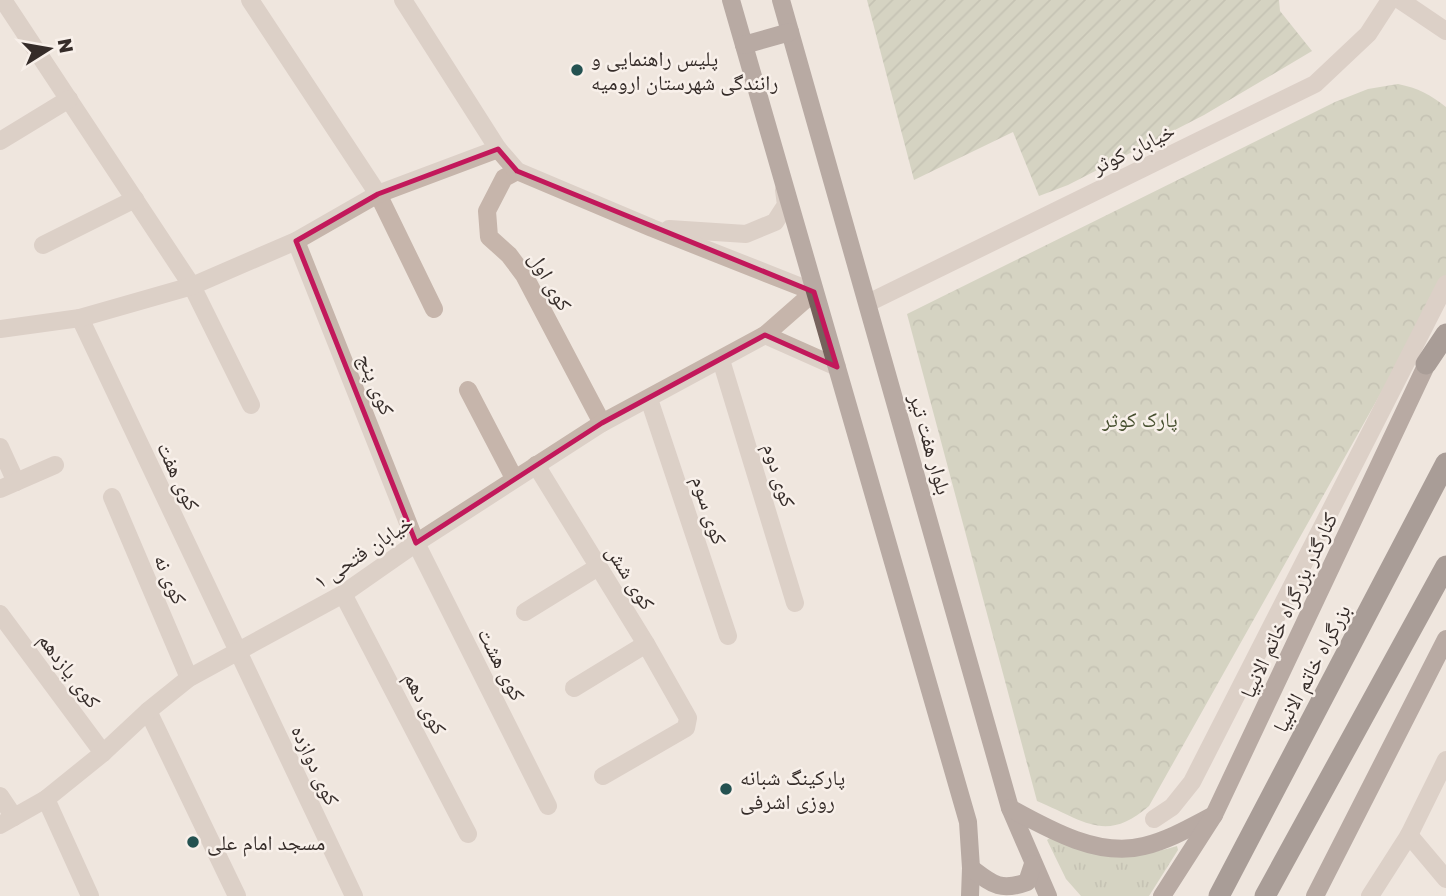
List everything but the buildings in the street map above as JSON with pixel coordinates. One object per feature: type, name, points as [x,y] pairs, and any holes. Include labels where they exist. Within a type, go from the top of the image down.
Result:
[{"type":"highway","points":[[1426,363],[1446,334]]},
{"type":"highway","name":"بزرگراه خاتم الانبیا","points":[[1219,896],[1446,463]]},
{"type":"highway","points":[[1265,896],[1446,566]]},
{"type":"main road","points":[[731,0],[968,822],[970,896]]},
{"type":"main road","name":"بلوار هفت تیر","points":[[781,0],[1010,808],[1048,896]]},
{"type":"main road","points":[[744,45],[790,32]]},
{"type":"main road","name":"کنارگذر بزرگراه خاتم الانبیا","points":[[1162,896],[1214,816],[1426,363],[1446,328]]},
{"type":"main road","points":[[1315,896],[1446,639]]},
{"type":"main road","points":[[1010,808],[1049,829],[1112,848],[1141,847],[1214,816]]},
{"type":"main road","points":[[971,868],[994,886],[1011,888],[1027,882],[1033,864]]},
{"type":"street","points":[[4,0],[192,286],[251,405]]},
{"type":"street","points":[[250,0],[378,194],[435,309]]},
{"type":"street","points":[[403,0],[498,149],[517,171],[814,292]]},
{"type":"street","name":"خیابان کوثر","points":[[868,303],[1315,84],[1368,34],[1390,0]]},
{"type":"street","points":[[1400,0],[1446,31]]},
{"type":"street","points":[[0,141],[69,99]]},
{"type":"street","points":[[0,329],[80,318],[192,286],[296,241],[378,194],[498,149]]},
{"type":"street","name":"کوی اول","points":[[517,171],[504,178],[487,211],[489,237],[524,275],[602,423]]},
{"type":"street","points":[[652,228],[746,233],[775,222],[786,205],[782,173]]},
{"type":"street","points":[[43,244],[135,199]]},
{"type":"street","name":"کوی پنج","points":[[296,241],[416,543]]},
{"type":"street","points":[[1154,819],[1172,807],[1192,782],[1446,284]]},
{"type":"street","name":"خیابان فتحی ۱","points":[[7,821],[46,799],[189,678],[343,594],[514,478],[602,423],[765,335],[814,292]]},
{"type":"street","name":"کوی هفت","points":[[80,318],[238,653]]},
{"type":"street","points":[[765,335],[837,367]]},
{"type":"street","name":"کوی دوم","points":[[721,360],[795,603]]},
{"type":"street","points":[[468,390],[514,478]]},
{"type":"street","name":"کوی سوم","points":[[649,399],[728,636]]},
{"type":"street","points":[[0,447],[8,485],[55,465]]},
{"type":"street","name":"کوی شش","points":[[536,466],[686,713],[688,723],[685,728],[603,776]]},
{"type":"street","name":"کوی نه","points":[[112,497],[189,678]]},
{"type":"street","name":"کوی هشت","points":[[416,543],[548,806]]},
{"type":"street","points":[[525,612],[598,566]]},
{"type":"street","name":"کوی دهم","points":[[343,594],[468,834]]},
{"type":"street","name":"کوی یازدهم","points":[[0,614],[103,753]]},
{"type":"street","points":[[574,688],[646,644]]},
{"type":"street","name":"کوی دوازده","points":[[238,653],[354,896]]},
{"type":"street","points":[[1427,674],[1446,655]]},
{"type":"street","points":[[148,711],[237,896]]},
{"type":"street","points":[[1370,896],[1409,835],[1446,760]]},
{"type":"street","points":[[0,796],[7,821]]},
{"type":"street","points":[[46,799],[90,896]]},
{"type":"street","points":[[1409,835],[1446,879]]},
{"type":"highlighted area","points":[[498,149],[517,171],[814,292],[837,367],[765,335],[602,423],[416,543],[296,241],[378,194]]},
{"type":"green space","points":[[867,0],[1279,0],[1280,11],[1312,51],[1204,115],[1068,185],[1039,196],[1013,132],[914,180]]},
{"type":"green space","name":"پارک کوثر","points":[[1398,84],[1424,92],[1446,107],[1446,277],[1149,806],[1120,824],[1107,826],[1081,821],[1037,801],[907,314],[1335,102],[1368,89]]},
{"type":"green space","points":[[1051,837],[1099,855],[1127,856],[1177,846],[1178,850],[1149,896],[1081,896],[1066,879],[1047,840]]},
{"type":"place","name":"پلیس راهنمایی و رانندگی شهرستان ارومیه","points":[[577,70]]},
{"type":"place","name":"پارکینگ شبانه روزی اشرفی","points":[[726,789]]},
{"type":"place","name":"مسجد امام علی","points":[[193,842]]}]
